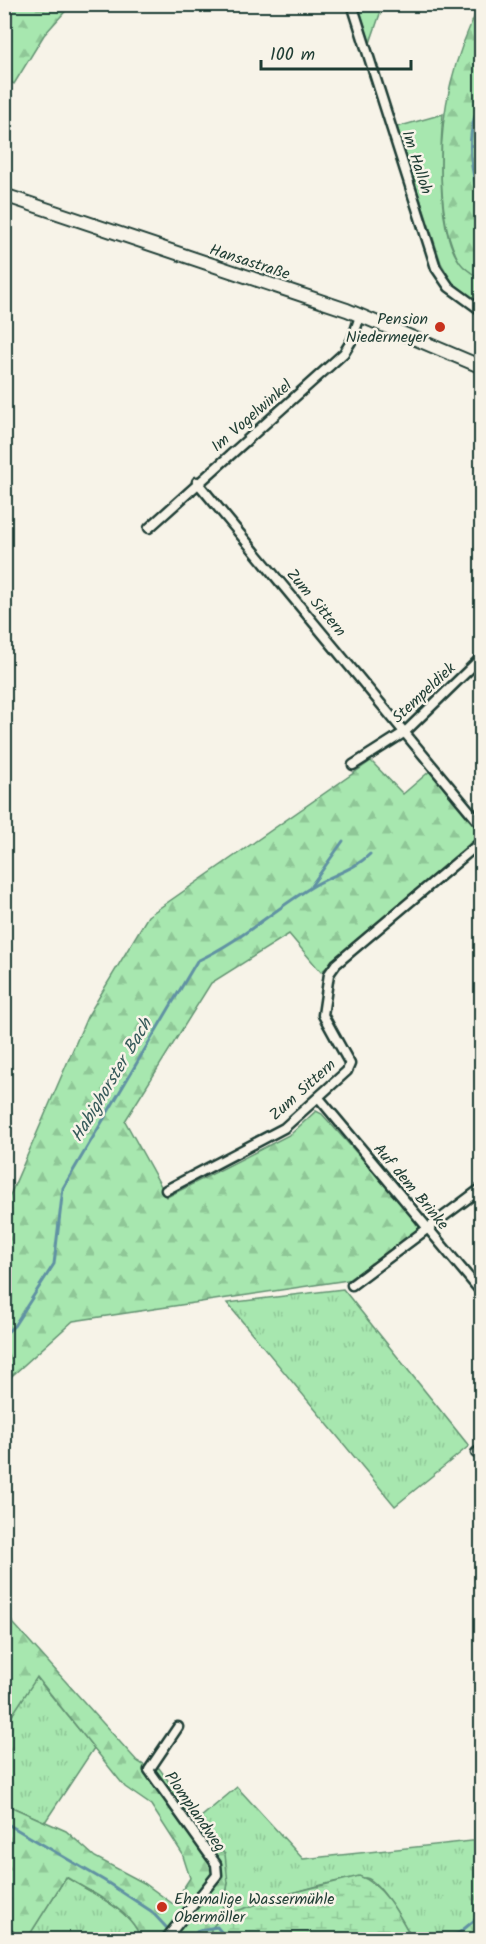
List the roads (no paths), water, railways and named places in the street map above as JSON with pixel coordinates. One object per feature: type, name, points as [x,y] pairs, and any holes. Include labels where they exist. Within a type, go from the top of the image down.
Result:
[{"type":"main road","name":"Hansastraße","points":[[4,195],[360,316],[482,368]]},
{"type":"street","name":"Im Halloh","points":[[352,4],[436,268],[449,287],[482,311]]},
{"type":"street","name":"Im Vogelwinkel","points":[[149,528],[197,482],[344,353],[352,340],[360,316]]},
{"type":"street","name":"Zum Sittern","points":[[197,482],[482,826]]},
{"type":"street","name":"Stempeldiek","points":[[353,765],[405,732],[482,657]]},
{"type":"street","name":"Zum Sittern","points":[[166,1190],[285,1128],[347,1071],[350,1064],[323,1015],[329,974],[336,964],[482,841]]},
{"type":"street","name":"Auf dem Brinke","points":[[319,1098],[482,1293]]},
{"type":"street","points":[[352,1285],[479,1190]]},
{"type":"street","name":"Plomplandweg","points":[[165,1940],[217,1875],[216,1864],[149,1770],[178,1726]]},
{"type":"street","points":[[4,1931],[14,1940]]},
{"type":"street","points":[[476,1940],[482,1935]]},
{"type":"waterway","points":[[482,100],[472,127],[471,141],[472,169],[482,211]]},
{"type":"waterway","name":"Habighorster Bach","points":[[311,886],[343,841]]},
{"type":"waterway","name":"Habighorster Bach","points":[[4,1335],[14,1326],[54,1264],[63,1188],[197,961],[241,936],[310,888],[349,869],[370,854]]},
{"type":"waterway","name":"Habighorster Bach","points":[[4,1822],[105,1881],[151,1911],[178,1940]]},
{"type":"waterway","points":[[440,1940],[459,1933],[476,1919],[482,1918]]},
{"type":"waterway","points":[[188,1940],[199,1930],[217,1927],[228,1940]]},
{"type":"waterway","points":[[359,1940],[427,1940]]},
{"type":"place","name":"Pension Niedermeyer","points":[[440,327]]},
{"type":"place","name":"Ehemalige Wassermühle Obermöller","points":[[162,1907]]}]
